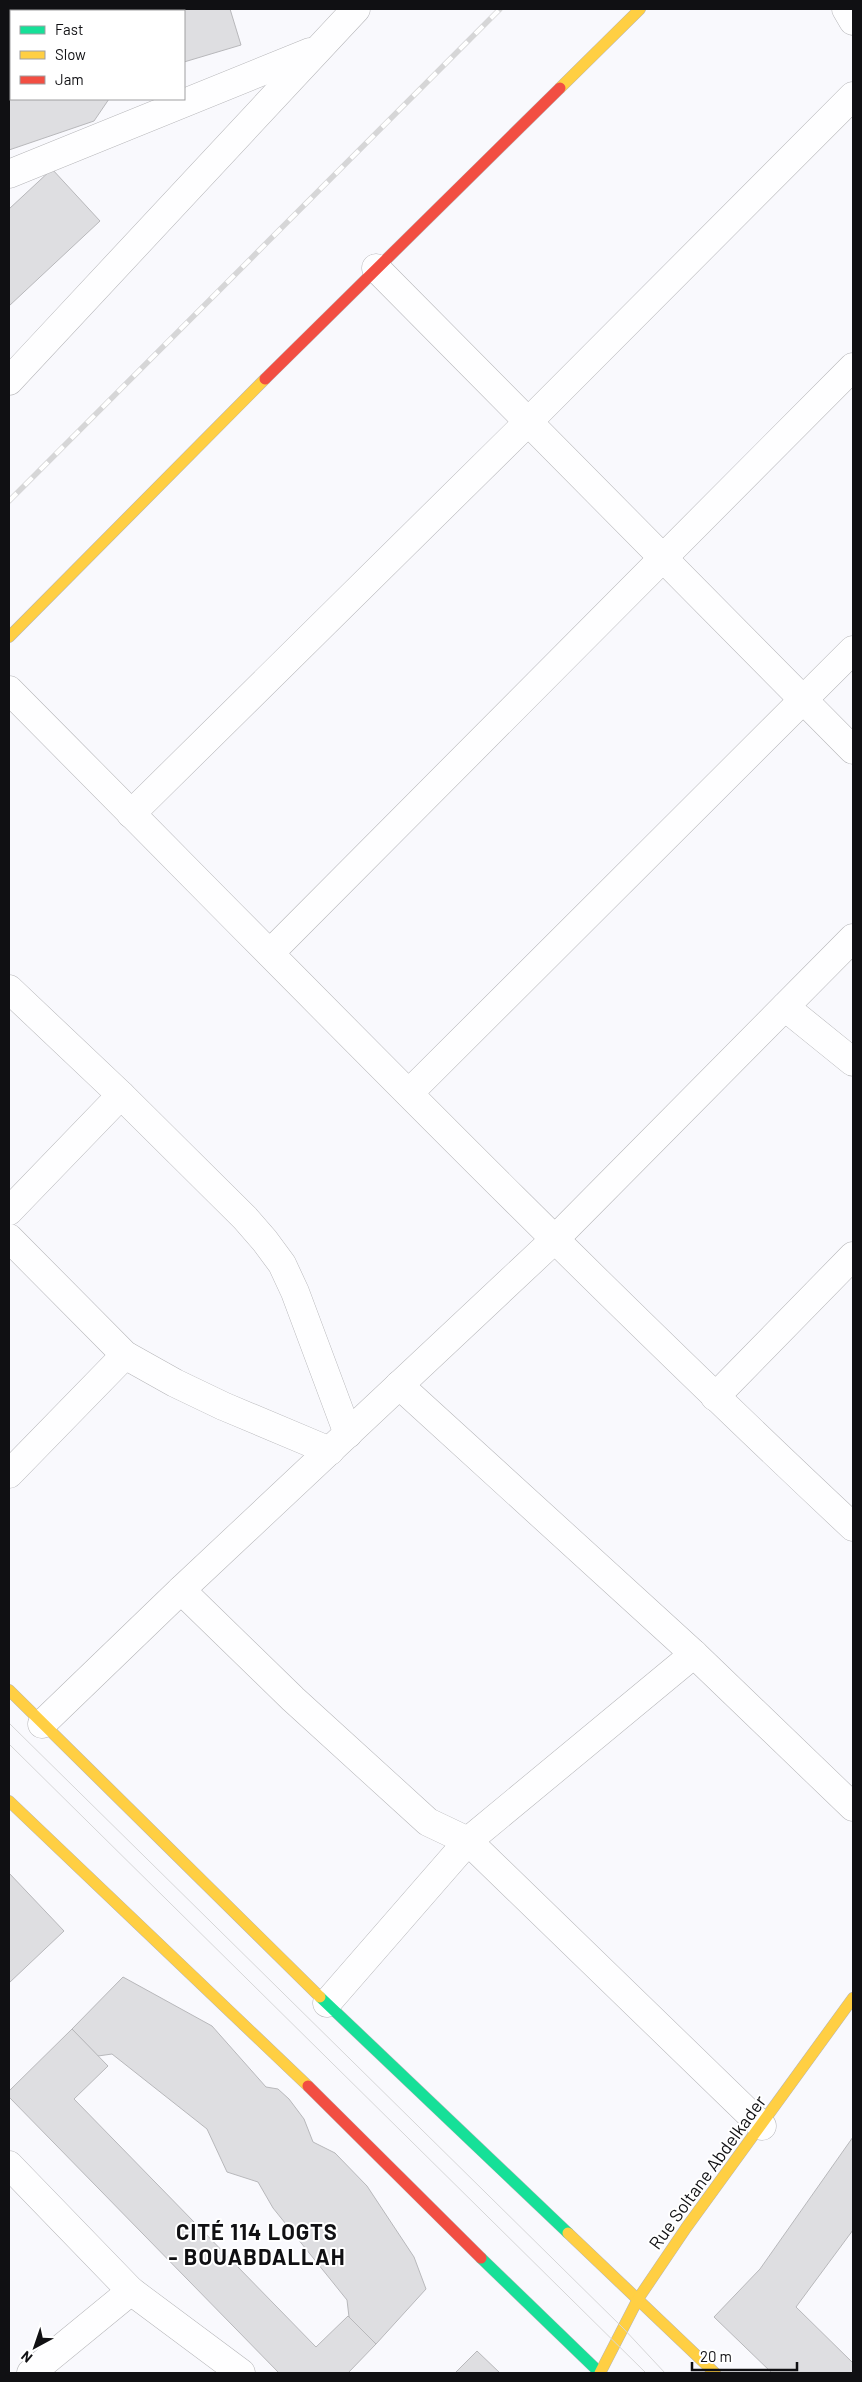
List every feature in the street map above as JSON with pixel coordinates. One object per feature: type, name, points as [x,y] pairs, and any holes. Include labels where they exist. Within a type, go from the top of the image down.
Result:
[{"type":"main road","points":[[9,637],[376,268],[640,9]]},
{"type":"main road","points":[[9,1690],[327,2002],[715,2373]]},
{"type":"main road","points":[[9,1801],[318,2096],[552,2329],[600,2373]]},
{"type":"main road","name":"Rue Soltane Abdelkader","points":[[600,2373],[638,2298],[691,2220],[762,2126],[853,1998]]},
{"type":"street","points":[[9,381],[356,9]]},
{"type":"street","points":[[846,9],[853,21]]},
{"type":"street","points":[[9,174],[318,49]]},
{"type":"street","points":[[131,814],[528,422],[853,96]]},
{"type":"street","points":[[376,268],[853,750]]},
{"type":"street","points":[[270,953],[853,367]]},
{"type":"street","points":[[409,1093],[853,650]]},
{"type":"street","points":[[9,690],[554,1240],[714,1397],[853,1527]]},
{"type":"street","points":[[42,1724],[181,1590],[554,1240],[853,938]]},
{"type":"street","points":[[9,989],[121,1095],[246,1218],[282,1264],[295,1292],[339,1443]]},
{"type":"street","points":[[785,1007],[853,1062]]},
{"type":"street","points":[[9,1211],[121,1095]]},
{"type":"street","points":[[9,1238],[126,1355],[175,1383],[223,1406],[339,1443]]},
{"type":"street","points":[[714,1397],[853,1256]]},
{"type":"street","points":[[9,1474],[126,1355]]},
{"type":"street","points":[[399,1385],[694,1654],[853,1806]]},
{"type":"street","points":[[181,1590],[293,1699],[428,1822],[468,1841],[762,2126]]},
{"type":"street","points":[[327,2002],[468,1841],[694,1654]]},
{"type":"street","points":[[9,2165],[131,2291],[241,2373]]},
{"type":"street","points":[[31,2373],[131,2291]]},
{"type":"building","points":[[9,9],[82,10],[10,10],[10,46]]},
{"type":"building","points":[[230,9],[241,45],[185,62],[185,10],[164,10]]},
{"type":"building","points":[[9,74],[10,100],[108,100],[94,121],[9,150]]},
{"type":"building","points":[[52,169],[100,221],[9,306],[9,209]]},
{"type":"building","points":[[9,1873],[64,1931],[9,1983]]},
{"type":"building","points":[[123,1977],[212,2026],[266,2087],[278,2089],[289,2099],[304,2119],[313,2142],[335,2153],[367,2186],[414,2257],[426,2289],[376,2344],[349,2317],[347,2300],[273,2208],[258,2182],[227,2172],[207,2129],[112,2054],[98,2056],[72,2029]]},
{"type":"building","points":[[72,2029],[108,2066],[74,2099],[316,2347],[348,2316],[376,2344],[348,2373],[279,2373],[9,2097],[9,2091]]},
{"type":"building","points":[[853,2137],[853,2230],[796,2307],[853,2363],[853,2373],[772,2373],[714,2317],[760,2269]]},
{"type":"building","points":[[477,2351],[500,2373],[455,2373]]},
{"type":"tram line","points":[[9,1723],[623,2328],[665,2373]]},
{"type":"tram line","points":[[9,1744],[646,2373]]},
{"type":"railway","points":[[9,501],[500,9]]},
{"type":"traffic: fast","points":[[320,1997],[568,2233]]},
{"type":"traffic: fast","points":[[481,2258],[600,2373]]},
{"type":"traffic: slow","points":[[560,88],[640,9]]},
{"type":"traffic: slow","points":[[9,637],[265,379]]},
{"type":"traffic: slow","points":[[9,1690],[320,1997]]},
{"type":"traffic: slow","points":[[9,1801],[308,2086]]},
{"type":"traffic: slow","points":[[600,2373],[638,2299],[686,2228],[853,1998]]},
{"type":"traffic: slow","points":[[568,2233],[715,2373]]},
{"type":"traffic: jam","points":[[265,379],[560,88]]},
{"type":"traffic: jam","points":[[308,2086],[481,2258]]},
{"type":"district","name":"CITÉ 114 LOGTS - BOUABDALLAH","points":[[257,2244]]}]
